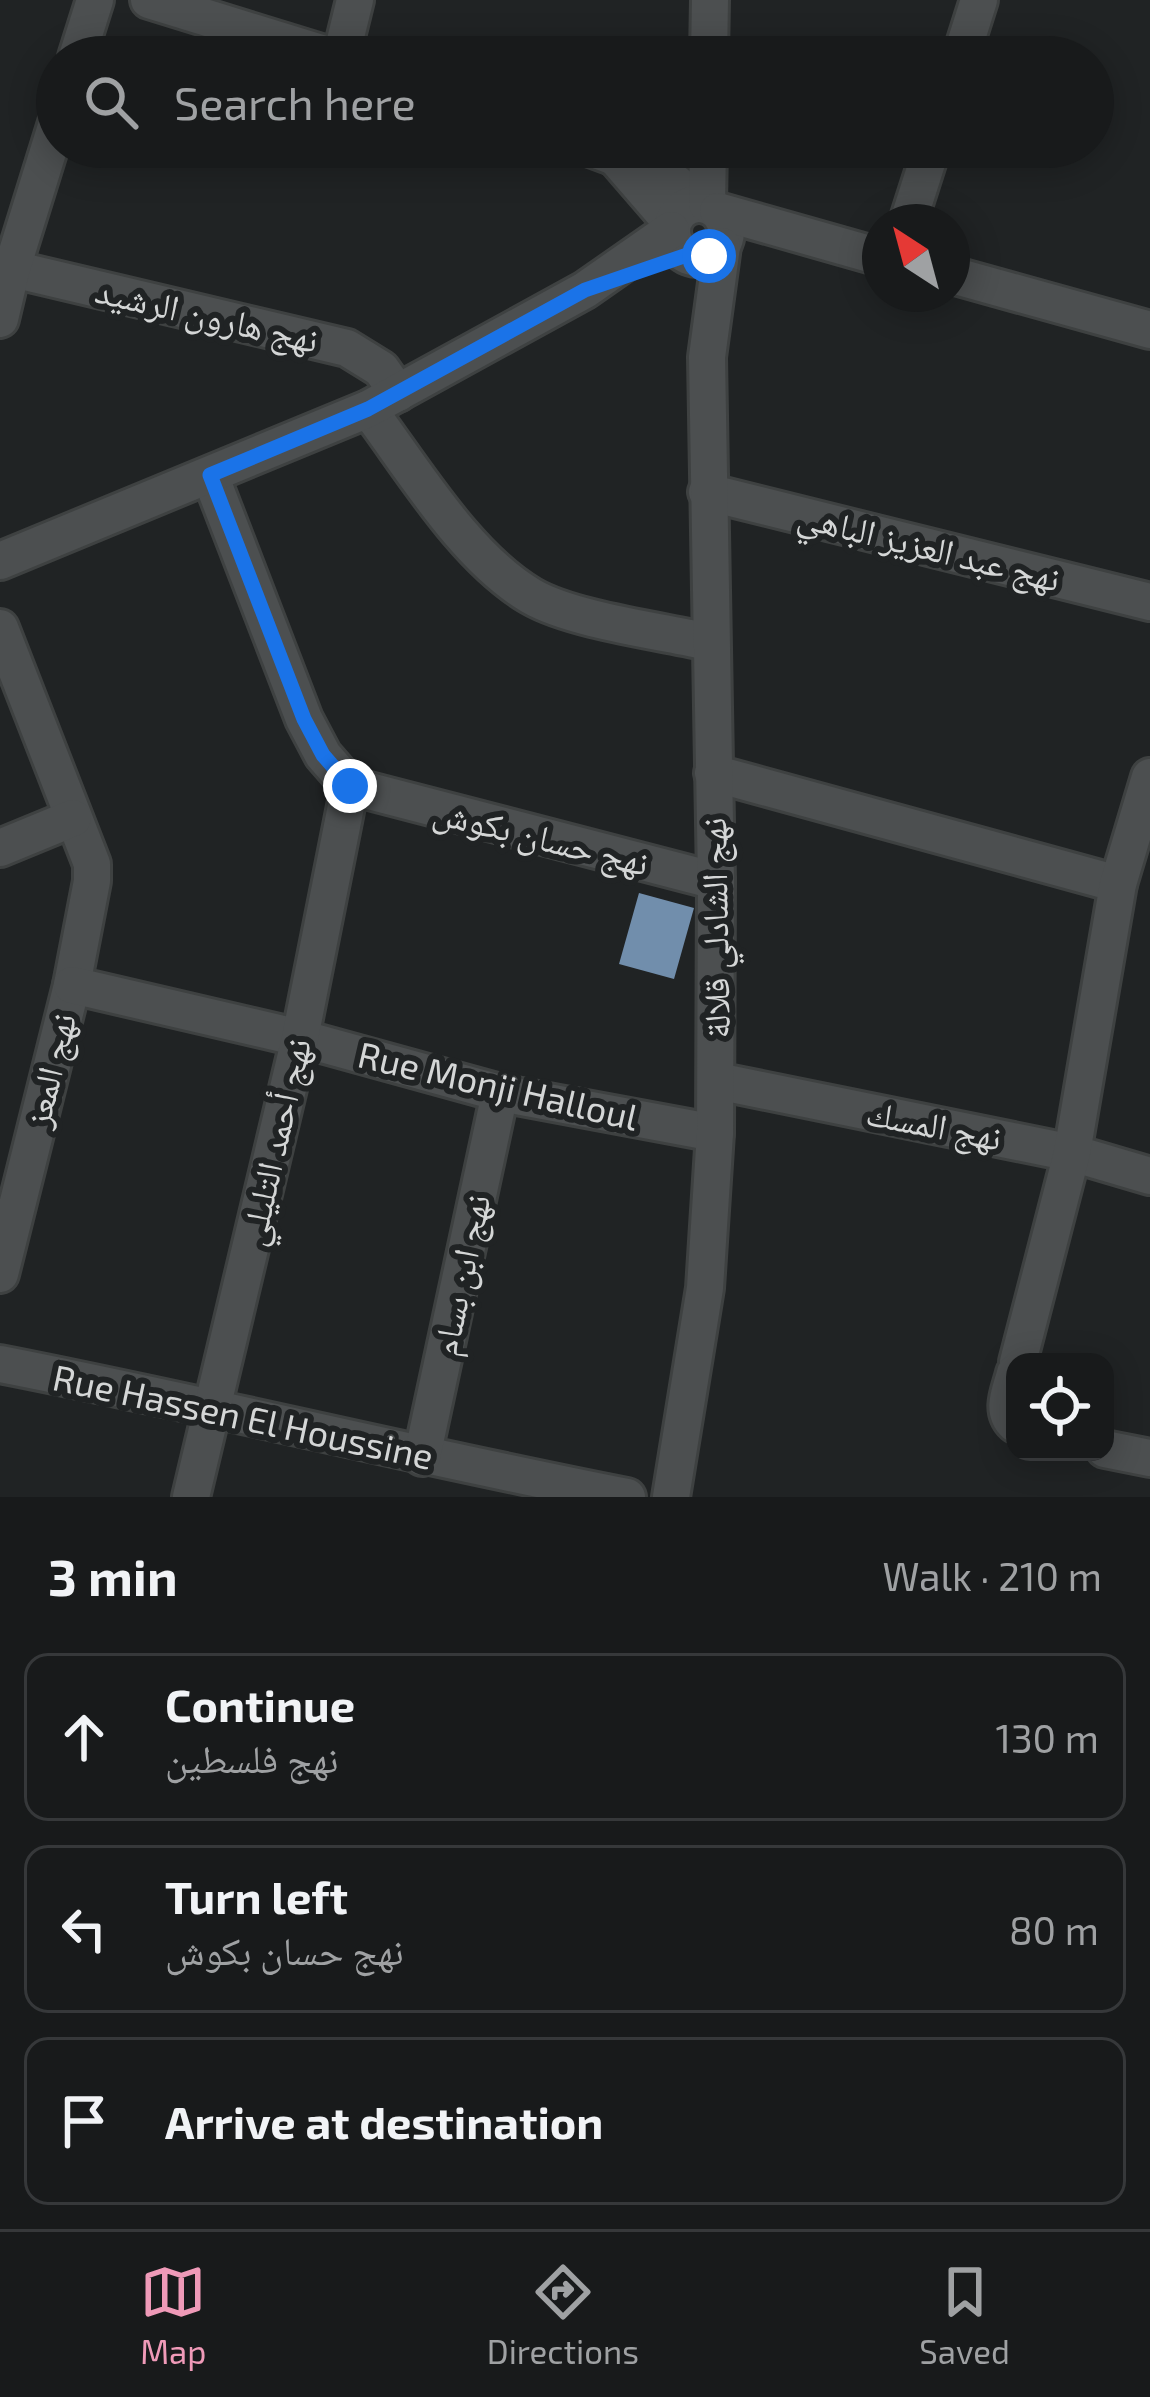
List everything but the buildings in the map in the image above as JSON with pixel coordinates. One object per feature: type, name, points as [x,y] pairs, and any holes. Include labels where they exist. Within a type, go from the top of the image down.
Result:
[{"type":"street","points":[[84,36],[95,0]]},
{"type":"street","points":[[149,0],[268,36]]},
{"type":"street","points":[[344,36],[355,0]]},
{"type":"street","points":[[709,36],[710,0]]},
{"type":"street","points":[[968,36],[979,0]]},
{"type":"street","points":[[0,320],[6,267],[41,168]]},
{"type":"street","points":[[655,168],[699,230]]},
{"type":"street","points":[[699,230],[706,168]]},
{"type":"street","points":[[914,204],[925,168]]},
{"type":"street","points":[[0,561],[383,401],[699,230],[862,253]]},
{"type":"street","name":"نهج الشادلي قلالة","points":[[671,1497],[705,1288],[715,1133],[707,357],[699,230]]},
{"type":"street","name":"نهج هارون الرشيد","points":[[6,267],[347,348],[381,369],[383,401],[447,514],[493,567],[533,598],[710,642]]},
{"type":"street","points":[[970,280],[1150,329]]},
{"type":"street","points":[[210,475],[304,719],[323,755],[350,786]]},
{"type":"street","name":"نهج عبد العزيز الباهي","points":[[707,492],[1150,602]]},
{"type":"street","points":[[0,628],[73,818],[0,848]]},
{"type":"street","points":[[713,773],[1118,884]]},
{"type":"street","points":[[1020,1353],[1072,1153],[1118,884],[1150,777]]},
{"type":"street","name":"نهج حسان بكوش","points":[[350,786],[716,881]]},
{"type":"street","name":"نهج أحمد التليلي","points":[[191,1497],[301,1038],[350,786]]},
{"type":"street","name":"نهج المعز","points":[[0,1274],[5,1226],[72,985],[89,900],[92,864],[73,818]]},
{"type":"street","name":"Rue Monji Halloul","points":[[72,985],[301,1038],[500,1093],[715,1133]]},
{"type":"street","name":"نهج المسك","points":[[716,1081],[1072,1153],[1150,1176]]},
{"type":"street","name":"نهج ابن بسام","points":[[422,1457],[500,1093]]},
{"type":"street","name":"Rue Hassen El Houssine","points":[[0,1364],[212,1405],[422,1457],[627,1497]]},
{"type":"street","points":[[1114,1451],[1150,1458]]},
{"type":"route","points":[[350,786],[323,755],[304,719],[210,475],[368,409],[585,290],[687,255],[709,256]]}]
